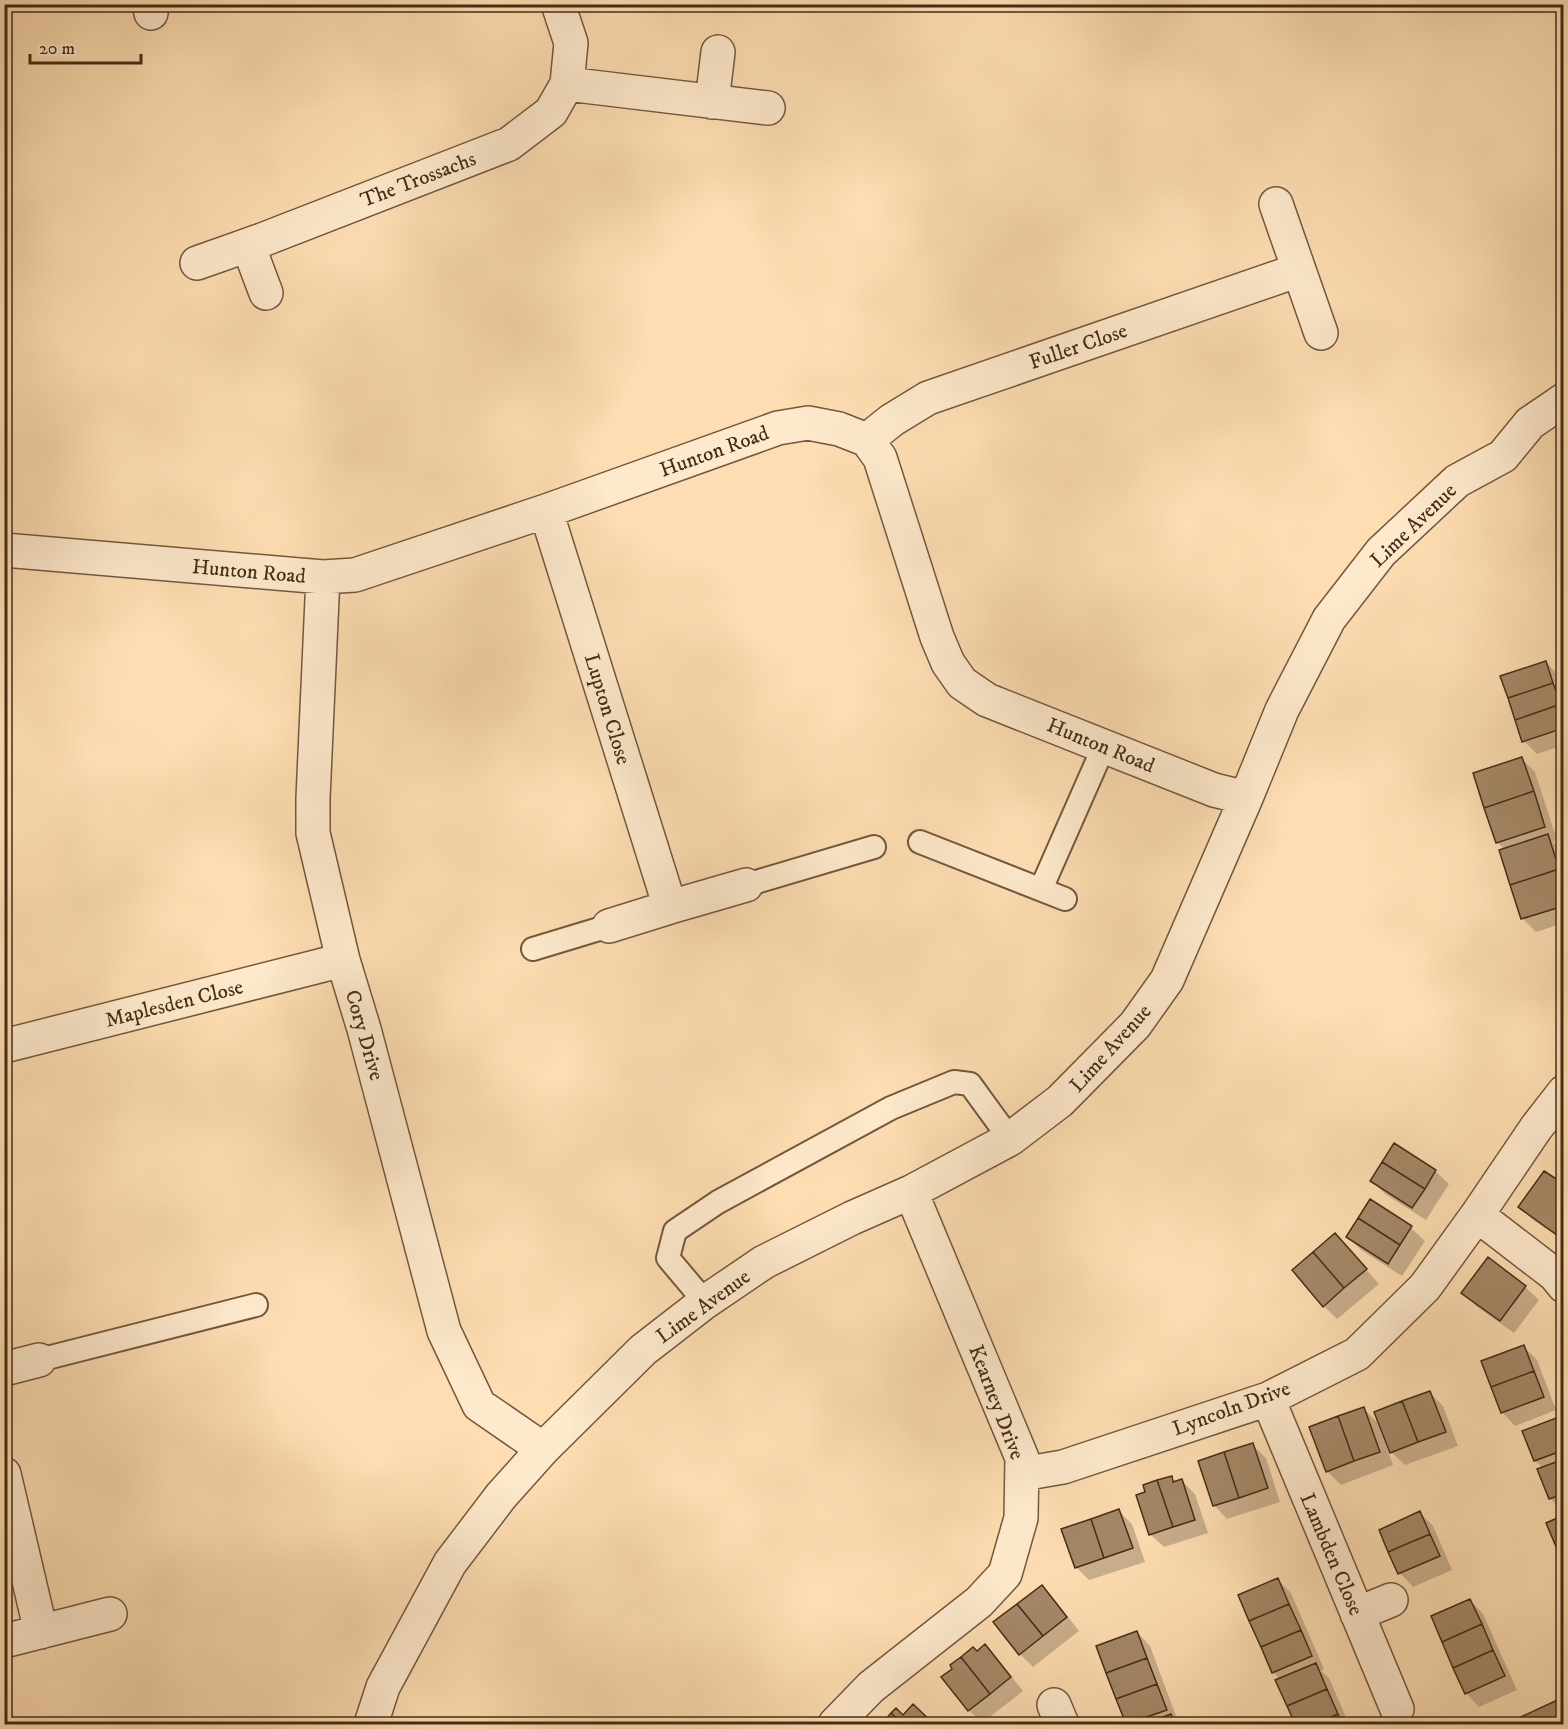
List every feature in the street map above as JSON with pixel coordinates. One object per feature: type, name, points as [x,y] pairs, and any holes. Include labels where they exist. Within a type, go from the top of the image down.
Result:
[{"type":"street","name":"The Trossachs","points":[[197,263],[509,144],[551,112],[567,84],[571,44],[558,4]]},
{"type":"street","points":[[712,102],[718,52]]},
{"type":"street","points":[[567,84],[768,108]]},
{"type":"street","points":[[1276,204],[1321,333]]},
{"type":"street","points":[[248,245],[266,293]]},
{"type":"street","name":"Fuller Close","points":[[867,440],[892,420],[928,398],[1299,270]]},
{"type":"street","name":"Lime Avenue","points":[[371,1725],[383,1687],[450,1563],[501,1496],[543,1449],[643,1350],[705,1302],[764,1262],[852,1218],[911,1192],[1010,1139],[1060,1101],[1135,1025],[1167,980],[1282,710],[1329,619],[1381,552],[1457,481],[1503,456],[1530,423],[1563,399]]},
{"type":"street","name":"Hunton Road","points":[[4,550],[323,577],[355,575],[546,511],[778,428],[808,423],[839,429],[867,440],[880,458],[937,638],[948,663],[962,683],[987,700],[1214,790],[1246,798]]},
{"type":"street","name":"Lupton Close","points":[[546,511],[670,907]]},
{"type":"street","name":"Cory Drive","points":[[323,577],[313,833],[343,960],[364,1029],[444,1331],[479,1405],[543,1449]]},
{"type":"street","points":[[609,926],[746,885]]},
{"type":"street","name":"Maplesden Close","points":[[4,1046],[343,960]]},
{"type":"street","name":"Lyncoln Drive","points":[[1022,1474],[1063,1467],[1268,1399],[1357,1354],[1425,1287],[1563,1092]]},
{"type":"street","name":"Kearney Drive","points":[[835,1725],[871,1687],[979,1602],[1005,1574],[1021,1518],[1022,1458],[911,1192]]},
{"type":"street","points":[[1477,1215],[1555,1275],[1563,1286]]},
{"type":"street","points":[[4,1369],[39,1360]]},
{"type":"street","name":"Lambden Close","points":[[1268,1399],[1397,1709]]},
{"type":"street","points":[[4,1474],[41,1632]]},
{"type":"street","points":[[1357,1614],[1391,1600]]},
{"type":"street","points":[[4,1641],[110,1614]]},
{"type":"lane","points":[[1041,889],[1104,746]]},
{"type":"lane","points":[[920,842],[1065,899]]},
{"type":"lane","points":[[746,885],[874,847]]},
{"type":"lane","points":[[533,949],[609,926]]},
{"type":"lane","points":[[705,1302],[668,1258],[675,1231],[718,1202],[891,1108],[954,1082],[970,1084],[1010,1139]]},
{"type":"lane","points":[[39,1360],[256,1305]]},
{"type":"building","points":[[1546,661],[1553,683],[1508,698],[1500,676]]},
{"type":"building","points":[[1553,683],[1561,704],[1515,720],[1508,698]]},
{"type":"building","points":[[1561,704],[1564,728],[1522,742],[1515,720]]},
{"type":"building","points":[[1522,757],[1534,791],[1484,808],[1473,773]]},
{"type":"building","points":[[1534,791],[1545,827],[1496,843],[1484,808]]},
{"type":"building","points":[[1548,834],[1559,869],[1510,885],[1499,850]]},
{"type":"building","points":[[1559,869],[1564,881],[1564,906],[1521,919],[1510,885]]},
{"type":"building","points":[[1394,1143],[1436,1170],[1425,1189],[1382,1162]]},
{"type":"building","points":[[1382,1162],[1425,1189],[1412,1208],[1370,1181]]},
{"type":"building","points":[[1544,1171],[1564,1184],[1564,1226],[1557,1235],[1518,1207]]},
{"type":"building","points":[[1370,1199],[1412,1226],[1400,1245],[1358,1218]]},
{"type":"building","points":[[1358,1218],[1400,1245],[1388,1264],[1346,1237]]},
{"type":"building","points":[[1335,1233],[1367,1269],[1344,1288],[1313,1252]]},
{"type":"building","points":[[1313,1252],[1344,1288],[1323,1307],[1292,1270]]},
{"type":"building","points":[[1488,1257],[1526,1286],[1500,1321],[1461,1293]]},
{"type":"building","points":[[1524,1345],[1534,1371],[1491,1387],[1481,1361]]},
{"type":"building","points":[[1534,1371],[1544,1397],[1501,1413],[1491,1387]]},
{"type":"building","points":[[1430,1391],[1446,1432],[1418,1442],[1402,1401]]},
{"type":"building","points":[[1402,1401],[1418,1442],[1390,1453],[1374,1412]]},
{"type":"building","points":[[1364,1407],[1380,1452],[1354,1461],[1338,1416]]},
{"type":"building","points":[[1564,1415],[1564,1450],[1534,1461],[1522,1431]]},
{"type":"building","points":[[1338,1416],[1354,1461],[1326,1472],[1309,1427]]},
{"type":"building","points":[[1253,1443],[1268,1488],[1239,1498],[1224,1452]]},
{"type":"building","points":[[1224,1452],[1239,1498],[1213,1506],[1198,1461]]},
{"type":"building","points":[[1564,1459],[1564,1494],[1549,1499],[1537,1469]]},
{"type":"building","points":[[1172,1476],[1173,1482],[1182,1479],[1195,1520],[1173,1527],[1157,1480]]},
{"type":"building","points":[[1157,1480],[1173,1527],[1149,1535],[1136,1495],[1145,1492],[1143,1485]]},
{"type":"building","points":[[1119,1509],[1133,1548],[1104,1558],[1091,1519]]},
{"type":"building","points":[[1420,1511],[1430,1534],[1388,1552],[1379,1530]]},
{"type":"building","points":[[1564,1515],[1564,1546],[1557,1549],[1546,1523]]},
{"type":"building","points":[[1091,1519],[1104,1558],[1075,1568],[1061,1529]]},
{"type":"building","points":[[1430,1534],[1440,1556],[1398,1574],[1388,1552]]},
{"type":"building","points":[[1564,1546],[1564,1565],[1557,1549]]},
{"type":"building","points":[[1278,1578],[1289,1604],[1249,1621],[1238,1595]]},
{"type":"building","points":[[1042,1585],[1067,1617],[1043,1636],[1017,1604]]},
{"type":"building","points":[[1470,1599],[1482,1624],[1442,1642],[1431,1616]]},
{"type":"building","points":[[1017,1604],[1043,1636],[1019,1655],[993,1622]]},
{"type":"building","points":[[1289,1604],[1301,1630],[1261,1647],[1249,1621]]},
{"type":"building","points":[[1482,1624],[1493,1650],[1453,1668],[1442,1642]]},
{"type":"building","points":[[1301,1630],[1312,1656],[1272,1673],[1261,1647]]},
{"type":"building","points":[[1137,1631],[1147,1658],[1106,1673],[1096,1646]]},
{"type":"building","points":[[985,1644],[1011,1677],[990,1694],[961,1657],[973,1647],[977,1651]]},
{"type":"building","points":[[1493,1650],[1505,1676],[1465,1694],[1453,1668]]},
{"type":"building","points":[[961,1657],[990,1694],[968,1711],[941,1677],[952,1669],[950,1665]]},
{"type":"building","points":[[1147,1658],[1157,1684],[1116,1699],[1106,1673]]},
{"type":"building","points":[[1316,1663],[1327,1689],[1287,1706],[1275,1680]]},
{"type":"building","points":[[1157,1684],[1167,1710],[1126,1724],[1116,1699]]},
{"type":"building","points":[[1327,1689],[1338,1714],[1315,1724],[1295,1724],[1287,1706]]},
{"type":"building","points":[[1564,1697],[1564,1724],[1514,1724],[1512,1721]]},
{"type":"building","points":[[913,1704],[934,1724],[903,1724],[891,1713],[896,1708],[903,1715]]},
{"type":"building","points":[[891,1713],[903,1724],[891,1724],[886,1719]]},
{"type":"building","points":[[1171,1714],[1175,1724],[1144,1724]]},
{"type":"building","points":[[1338,1714],[1342,1724],[1315,1724]]}]
